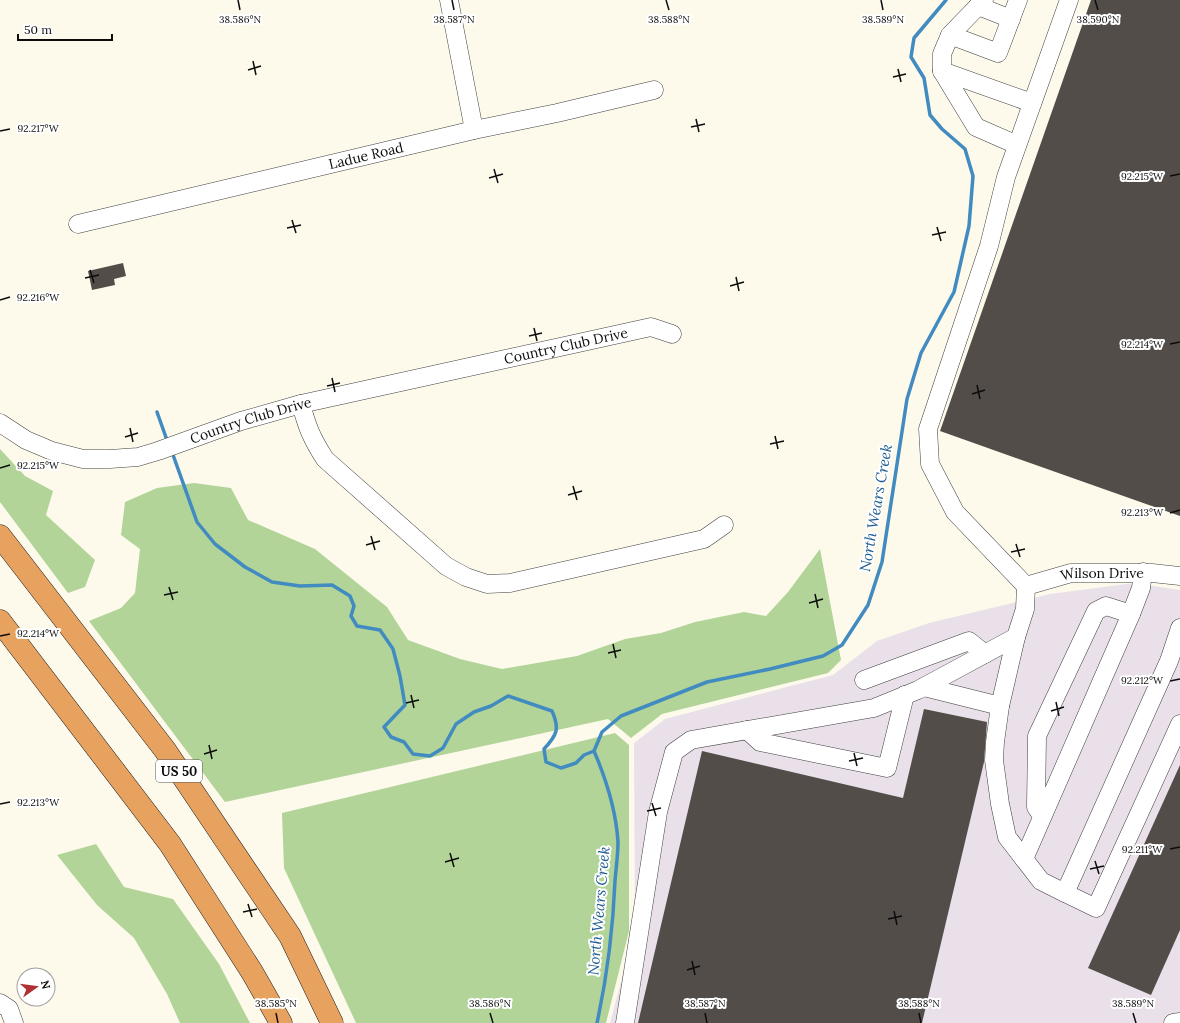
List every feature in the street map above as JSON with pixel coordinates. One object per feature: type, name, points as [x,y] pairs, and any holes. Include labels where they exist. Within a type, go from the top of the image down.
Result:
[{"type":"highway","name":"US 50","points":[[0,536],[165,750],[290,936],[332,1023]]},
{"type":"highway","points":[[0,621],[170,844],[252,972],[281,1023]]},
{"type":"street","points":[[449,0],[474,130]]},
{"type":"street","points":[[950,35],[998,53],[1018,0]]},
{"type":"street","points":[[1069,0],[1006,177],[989,246],[928,429],[930,464],[955,512],[1026,586],[1025,609],[1016,637],[1000,706],[994,760],[1000,804],[1007,837],[1041,881],[1096,908],[1180,724]]},
{"type":"street","points":[[1010,19],[981,3],[950,35],[942,54],[942,71],[976,127],[1017,145]]},
{"type":"street","points":[[942,71],[1032,103]]},
{"type":"street","name":"Ladue Road","points":[[78,224],[474,130],[557,113],[654,90]]},
{"type":"street","name":"Country Club Drive","points":[[0,423],[26,440],[52,451],[83,459],[138,457],[241,421],[301,404],[651,327],[672,334]]},
{"type":"street","points":[[301,404],[314,442],[325,459],[446,566],[466,577],[487,584],[510,583],[704,540],[724,525]]},
{"type":"street","points":[[1024,859],[1131,614],[1141,588],[1143,572]]},
{"type":"street","name":"Wilson Drive","points":[[1026,586],[1071,573],[1143,572],[1180,576]]},
{"type":"street","points":[[1042,816],[1036,807],[1037,736],[1096,611],[1106,606],[1131,614]]},
{"type":"street","points":[[1065,893],[1174,663],[1180,628]]},
{"type":"street","points":[[625,1023],[658,812],[674,752],[691,740],[874,708],[924,687],[1016,637]]},
{"type":"street","points":[[864,680],[969,641],[985,654]]},
{"type":"street","points":[[924,687],[1000,706]]},
{"type":"street","points":[[747,730],[760,742],[887,768],[905,696]]},
{"type":"street","points":[[0,1003],[9,1009],[14,1023]]},
{"type":"street","points":[[1173,1023],[1180,1022]]},
{"type":"shaded area","points":[[1134,583],[1180,590],[1180,1023],[610,1023],[635,930],[634,743],[665,719],[833,675],[877,641],[929,623],[1050,594]]},
{"type":"green space","points":[[0,449],[25,476],[53,491],[46,515],[95,560],[85,587],[68,593],[0,502]]},
{"type":"green space","points":[[194,483],[231,488],[248,520],[315,549],[387,607],[408,640],[460,659],[502,669],[577,656],[625,639],[661,633],[695,622],[744,612],[766,616],[788,592],[820,549],[841,660],[828,673],[662,714],[631,738],[608,719],[225,802],[89,621],[121,608],[135,593],[140,549],[121,535],[125,502],[157,488]]},
{"type":"green space","points":[[615,733],[629,745],[629,931],[606,1023],[356,1023],[284,868],[282,813]]},
{"type":"green space","points":[[96,844],[124,887],[173,899],[219,964],[250,1023],[180,1023],[167,994],[134,938],[97,905],[57,855]]},
{"type":"building","points":[[1091,0],[1180,0],[1180,516],[940,431]]},
{"type":"building","points":[[123,263],[126,276],[114,279],[115,285],[92,290],[88,271]]},
{"type":"building","points":[[924,709],[987,722],[984,762],[922,1023],[638,1023],[702,751],[903,798]]},
{"type":"building","points":[[1180,765],[1180,930],[1151,995],[1088,968]]},
{"type":"waterway","name":"North Wears Creek","points":[[597,1023],[609,953],[618,852],[617,830],[610,795],[594,751],[602,732],[621,716],[707,682],[823,656],[842,645],[868,605],[882,562],[907,399],[921,353],[954,292],[969,226],[973,176],[965,149],[942,129],[930,115],[924,78],[911,57],[914,38],[946,0]]},
{"type":"waterway","points":[[157,412],[168,443]]},
{"type":"waterway","points":[[172,452],[197,522],[215,544],[245,567],[272,582],[300,586],[332,585],[350,596],[354,606],[351,616],[357,626],[380,630],[393,649],[405,705],[384,727],[391,737],[404,742],[413,754],[430,756],[443,748],[456,724],[474,712],[491,706],[508,696],[552,711],[556,723],[556,732],[552,740],[544,749],[546,762],[561,768],[576,763],[584,755],[594,751]]}]
